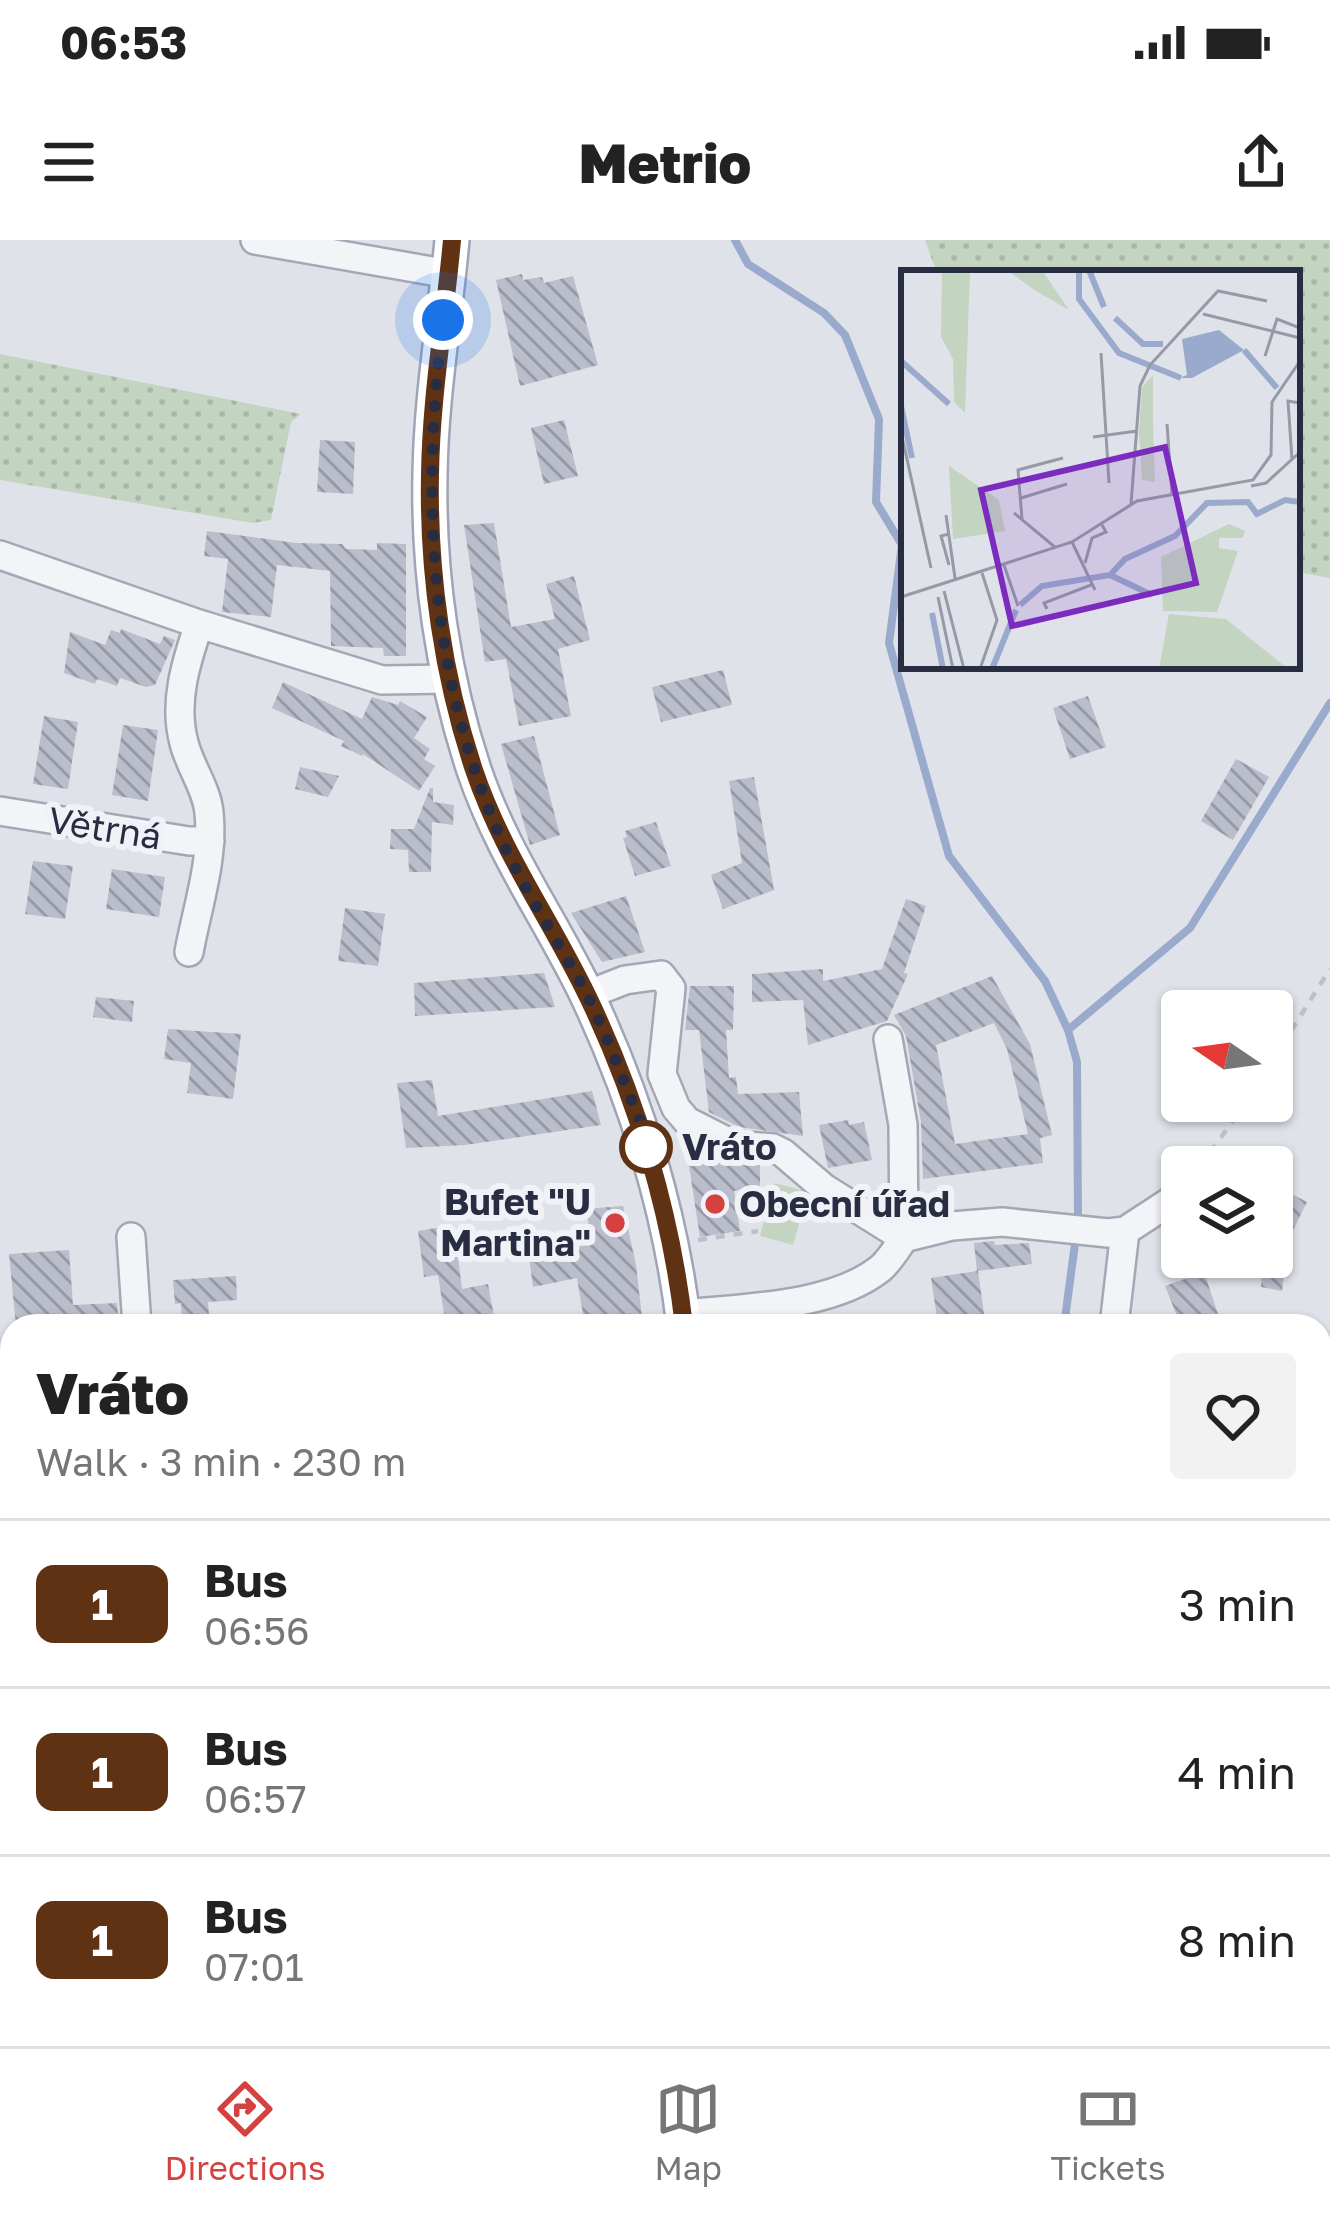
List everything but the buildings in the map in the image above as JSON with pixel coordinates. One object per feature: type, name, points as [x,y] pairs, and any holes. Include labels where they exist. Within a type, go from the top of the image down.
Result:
[{"type":"main road","points":[[450,257],[430,475],[439,613],[450,679],[473,767],[494,823],[587,995],[642,1126],[683,1314]]},
{"type":"street","points":[[256,240],[450,257]]},
{"type":"street","points":[[0,555],[199,624],[382,680],[450,679]]},
{"type":"street","points":[[189,952],[210,841],[209,807],[184,742],[180,715],[185,665],[199,624]]},
{"type":"street","name":"Větrná","points":[[0,811],[210,841]]},
{"type":"street","points":[[587,995],[625,980],[661,975],[671,988],[662,1075],[687,1121],[734,1145],[783,1153],[824,1188],[904,1238],[952,1226],[1002,1222],[1125,1231],[1161,1207]]},
{"type":"street","points":[[718,1314],[847,1289],[884,1266],[904,1238],[903,1126],[888,1039]]},
{"type":"street","points":[[1115,1314],[1125,1231]]},
{"type":"street","points":[[131,1237],[135,1314]]},
{"type":"path","points":[[1293,1028],[1330,969]]},
{"type":"path","points":[[668,1245],[758,1231]]},
{"type":"green space","points":[[925,240],[1330,240],[1330,578],[1300,573],[1300,270],[936,270]]},
{"type":"green space","points":[[0,354],[301,414],[291,422],[271,520],[253,523],[0,480]]},
{"type":"green space","points":[[775,1183],[808,1192],[793,1245],[760,1236]]},
{"type":"waterway","points":[[735,240],[748,264],[824,313],[845,335],[879,419],[876,502],[901,543]]},
{"type":"waterway","points":[[901,553],[889,643],[949,856],[1045,981],[1077,1062],[1078,1221]]},
{"type":"waterway","points":[[1068,1030],[1190,928],[1330,703]]},
{"type":"waterway","points":[[1066,1314],[1076,1236]]},
{"type":"bus line","name":"1","points":[[452,240],[430,475],[439,613],[450,679],[473,767],[494,823],[587,995],[642,1126],[683,1314]]},
{"type":"place","name":"Vráto","points":[[646,1147]]},
{"type":"place","name":"Obecní úřad","points":[[715,1204]]},
{"type":"place","name":"Bufet \"U Martina\"","points":[[615,1223]]},
{"type":"route","points":[[443,320],[430,475],[439,613],[450,679],[473,767],[494,823],[587,995],[642,1126],[646,1147]]}]
